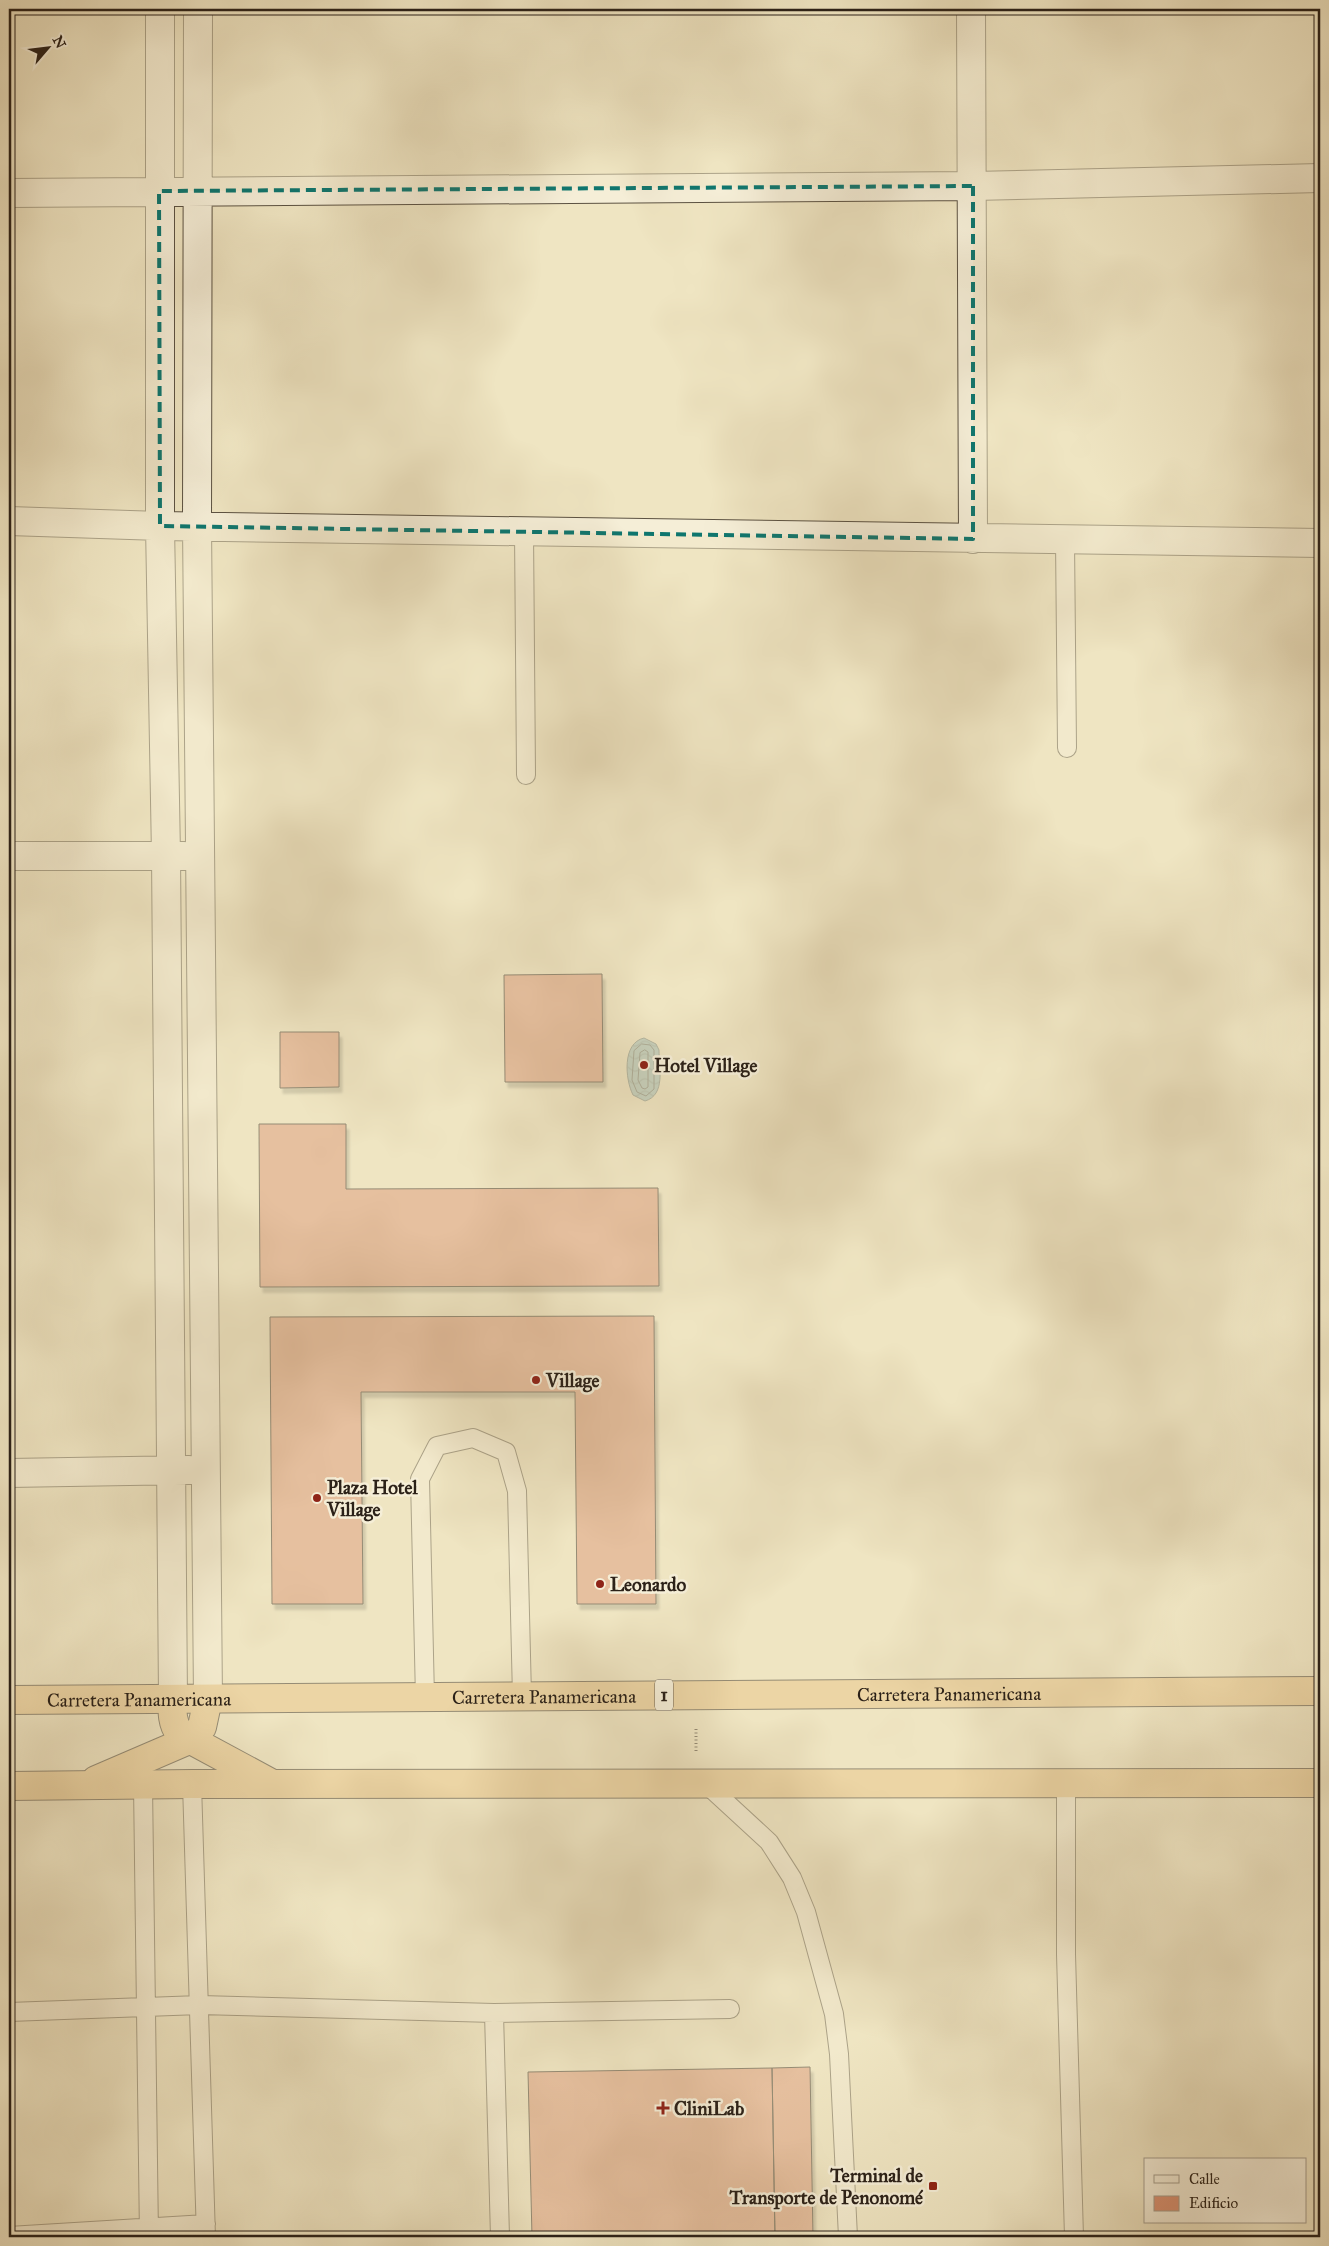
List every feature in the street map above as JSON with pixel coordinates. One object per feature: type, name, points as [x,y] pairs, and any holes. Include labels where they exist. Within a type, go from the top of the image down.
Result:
[{"type":"highway","name":"Carretera Panamericana","points":[[9,1700],[1320,1691]]},
{"type":"highway","points":[[173,1699],[172,1716],[176,1729],[189,1740],[274,1784]]},
{"type":"highway","points":[[83,1785],[189,1740],[202,1727],[208,1699]]},
{"type":"highway","points":[[9,1786],[192,1784],[1320,1783]]},
{"type":"street","points":[[160,9],[160,526],[166,855],[173,1699]]},
{"type":"street","points":[[198,9],[197,526],[208,1699]]},
{"type":"street","points":[[971,9],[973,186],[972,539]]},
{"type":"street","points":[[9,193],[973,186],[1320,178]]},
{"type":"street","points":[[9,521],[160,526],[1320,543]]},
{"type":"street","points":[[9,856],[166,855],[200,857]]},
{"type":"street","points":[[9,1473],[206,1470]]},
{"type":"lane","points":[[524,531],[526,775]]},
{"type":"lane","points":[[1066,540],[1067,748]]},
{"type":"lane","points":[[425,1698],[420,1480],[437,1446],[474,1438],[506,1452],[517,1491],[522,1696]]},
{"type":"lane","points":[[9,2236],[206,2230],[192,1784]]},
{"type":"lane","points":[[700,1784],[769,1842],[792,1878],[806,1912],[834,2014],[839,2054],[848,2237]]},
{"type":"lane","points":[[1066,1784],[1066,1954],[1074,2237]]},
{"type":"lane","points":[[143,1785],[149,2232]]},
{"type":"lane","points":[[9,2012],[200,2005],[494,2013],[730,2009]]},
{"type":"lane","points":[[494,2013],[500,2237]]},
{"type":"path","points":[[697,1695],[700,1784]]},
{"type":"highlighted area","points":[[973,186],[973,539],[160,526],[159,191]]},
{"type":"water","name":"Hotel Village","points":[[644,1038],[656,1044],[659,1050],[660,1072],[659,1087],[656,1093],[652,1098],[645,1101],[633,1095],[627,1071],[627,1062],[632,1047],[637,1041]]},
{"type":"building","points":[[602,974],[603,1082],[505,1082],[504,975]]},
{"type":"building","points":[[280,1032],[339,1032],[339,1087],[280,1088]]},
{"type":"building","points":[[259,1124],[346,1124],[346,1189],[658,1188],[659,1286],[260,1287]]},
{"type":"building","name":"Plaza Hotel Village","points":[[654,1316],[656,1604],[577,1604],[575,1392],[361,1392],[363,1604],[272,1604],[270,1317]]},
{"type":"building","points":[[810,2067],[813,2237],[775,2237],[772,2068]]},
{"type":"building","points":[[772,2068],[775,2237],[532,2237],[528,2072]]},
{"type":"place","name":"Hotel Village","points":[[644,1065]]},
{"type":"place","name":"Village","points":[[536,1380]]},
{"type":"place","name":"Plaza Hotel Village","points":[[317,1498]]},
{"type":"place","name":"Leonardo","points":[[600,1584]]},
{"type":"place","name":"CliniLab","points":[[663,2108]]},
{"type":"place","name":"Terminal de Transporte de Penonomé","points":[[933,2186]]}]
